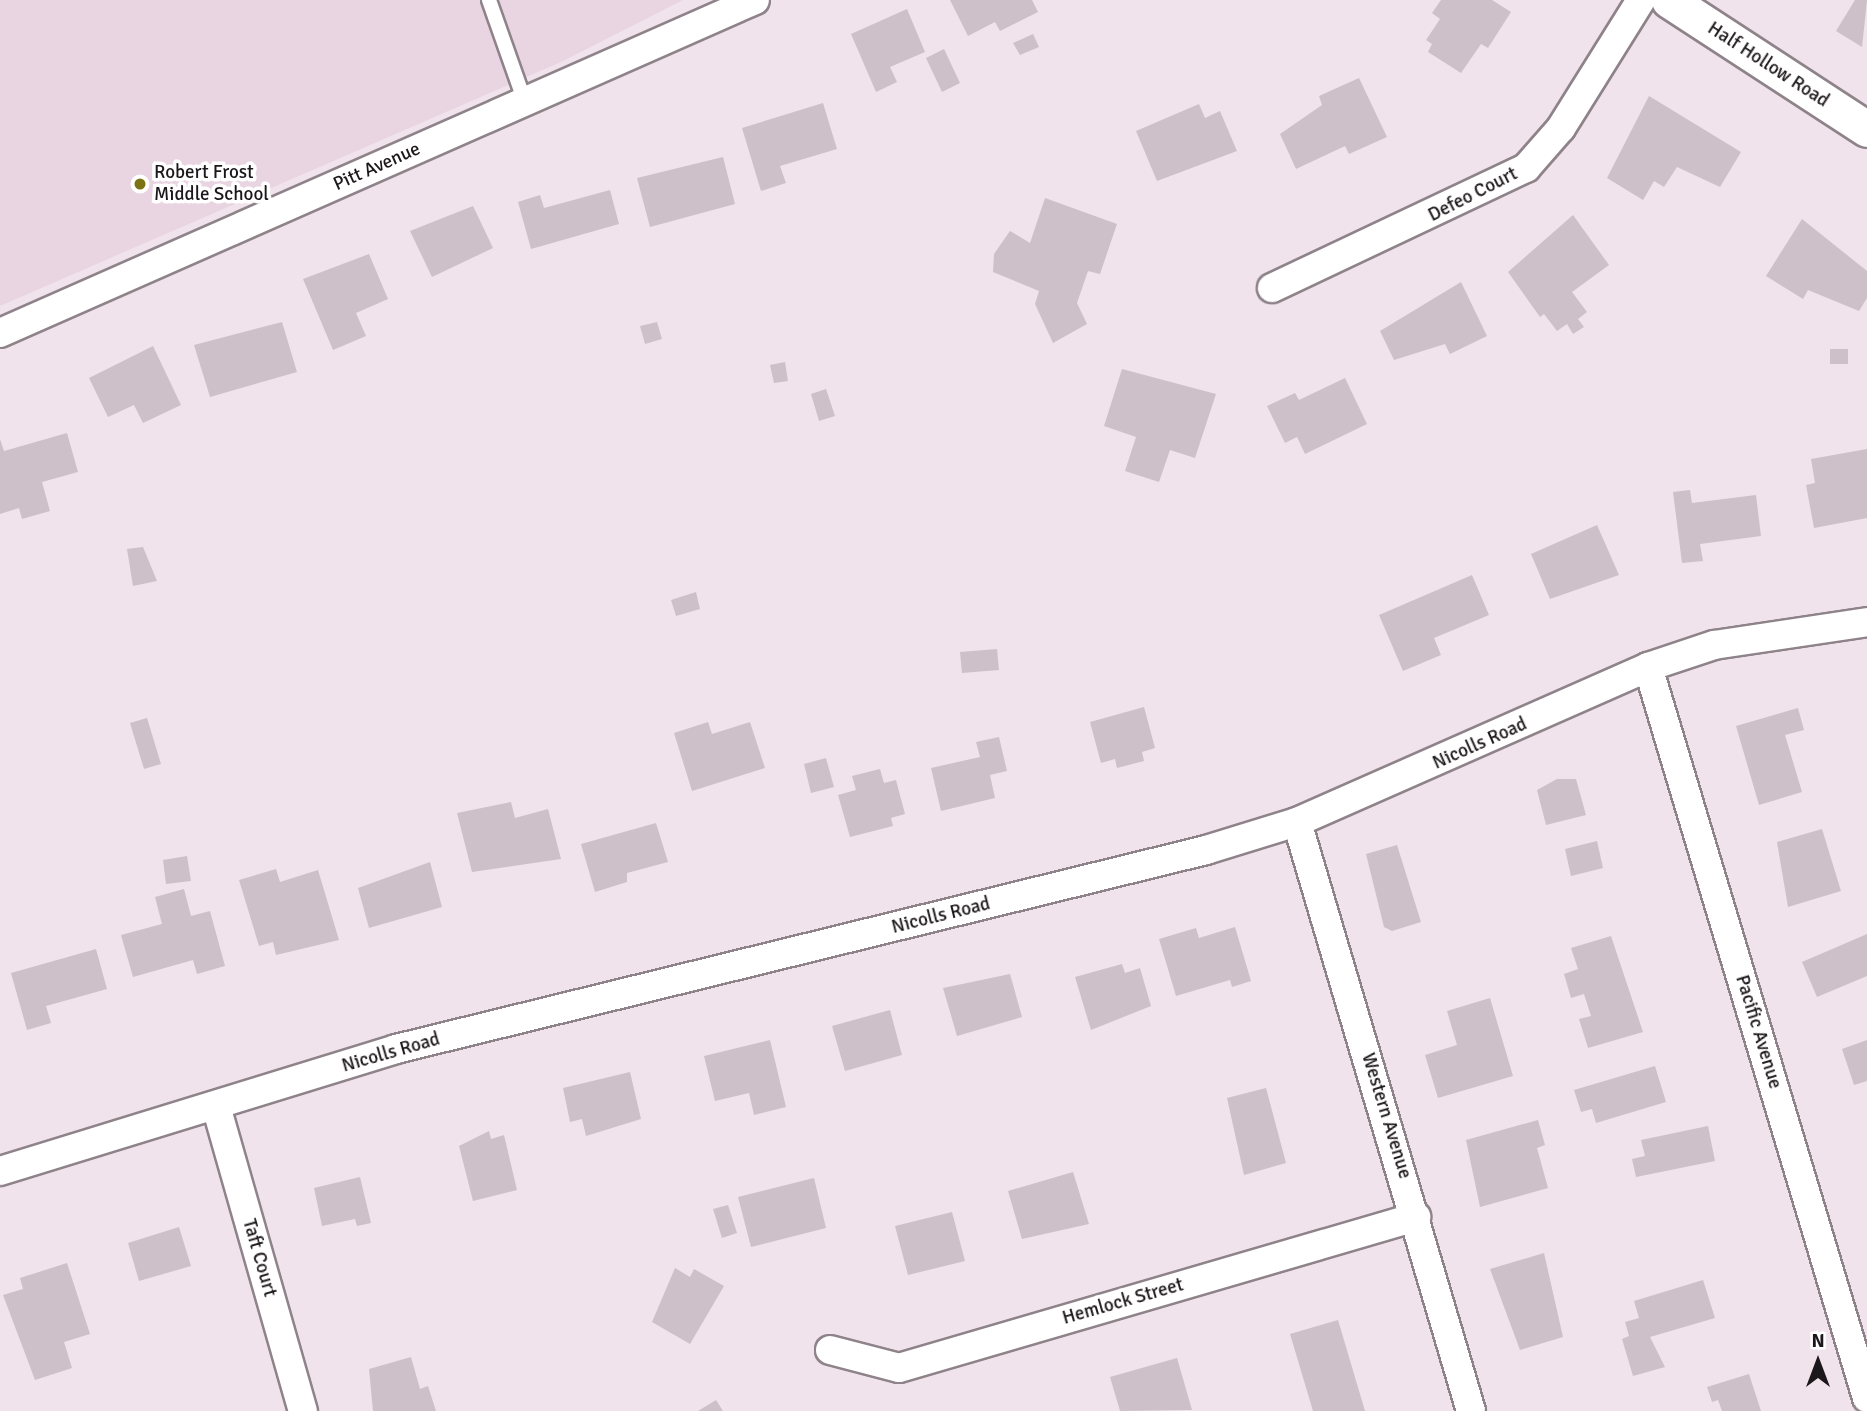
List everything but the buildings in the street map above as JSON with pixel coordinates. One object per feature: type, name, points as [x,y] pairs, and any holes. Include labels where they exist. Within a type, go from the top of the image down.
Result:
[{"type":"street","name":"Pitt Avenue","points":[[0,333],[755,0]]},
{"type":"street","name":"Defeo Court","points":[[1272,288],[1526,168],[1561,128],[1641,0]]},
{"type":"street","name":"Half Hollow Road","points":[[1669,0],[1867,129]]},
{"type":"street","name":"Nicolls Road","points":[[0,1171],[396,1049],[1297,822],[1648,667],[1714,645],[1867,622]]},
{"type":"street","name":"Pacific Avenue","points":[[1648,667],[1867,1398]]},
{"type":"street","name":"Western Avenue","points":[[1297,822],[1416,1217],[1471,1411]]},
{"type":"street","name":"Taft Court","points":[[216,1106],[303,1411]]},
{"type":"street","name":"Hemlock Street","points":[[830,1350],[899,1368],[1416,1217]]},
{"type":"lane","points":[[489,0],[525,102]]},
{"type":"shaded area","name":"Robert Frost Middle School","points":[[0,0],[683,0],[561,62],[0,306]]},
{"type":"place","name":"Robert Frost Middle School","points":[[140,184]]}]
